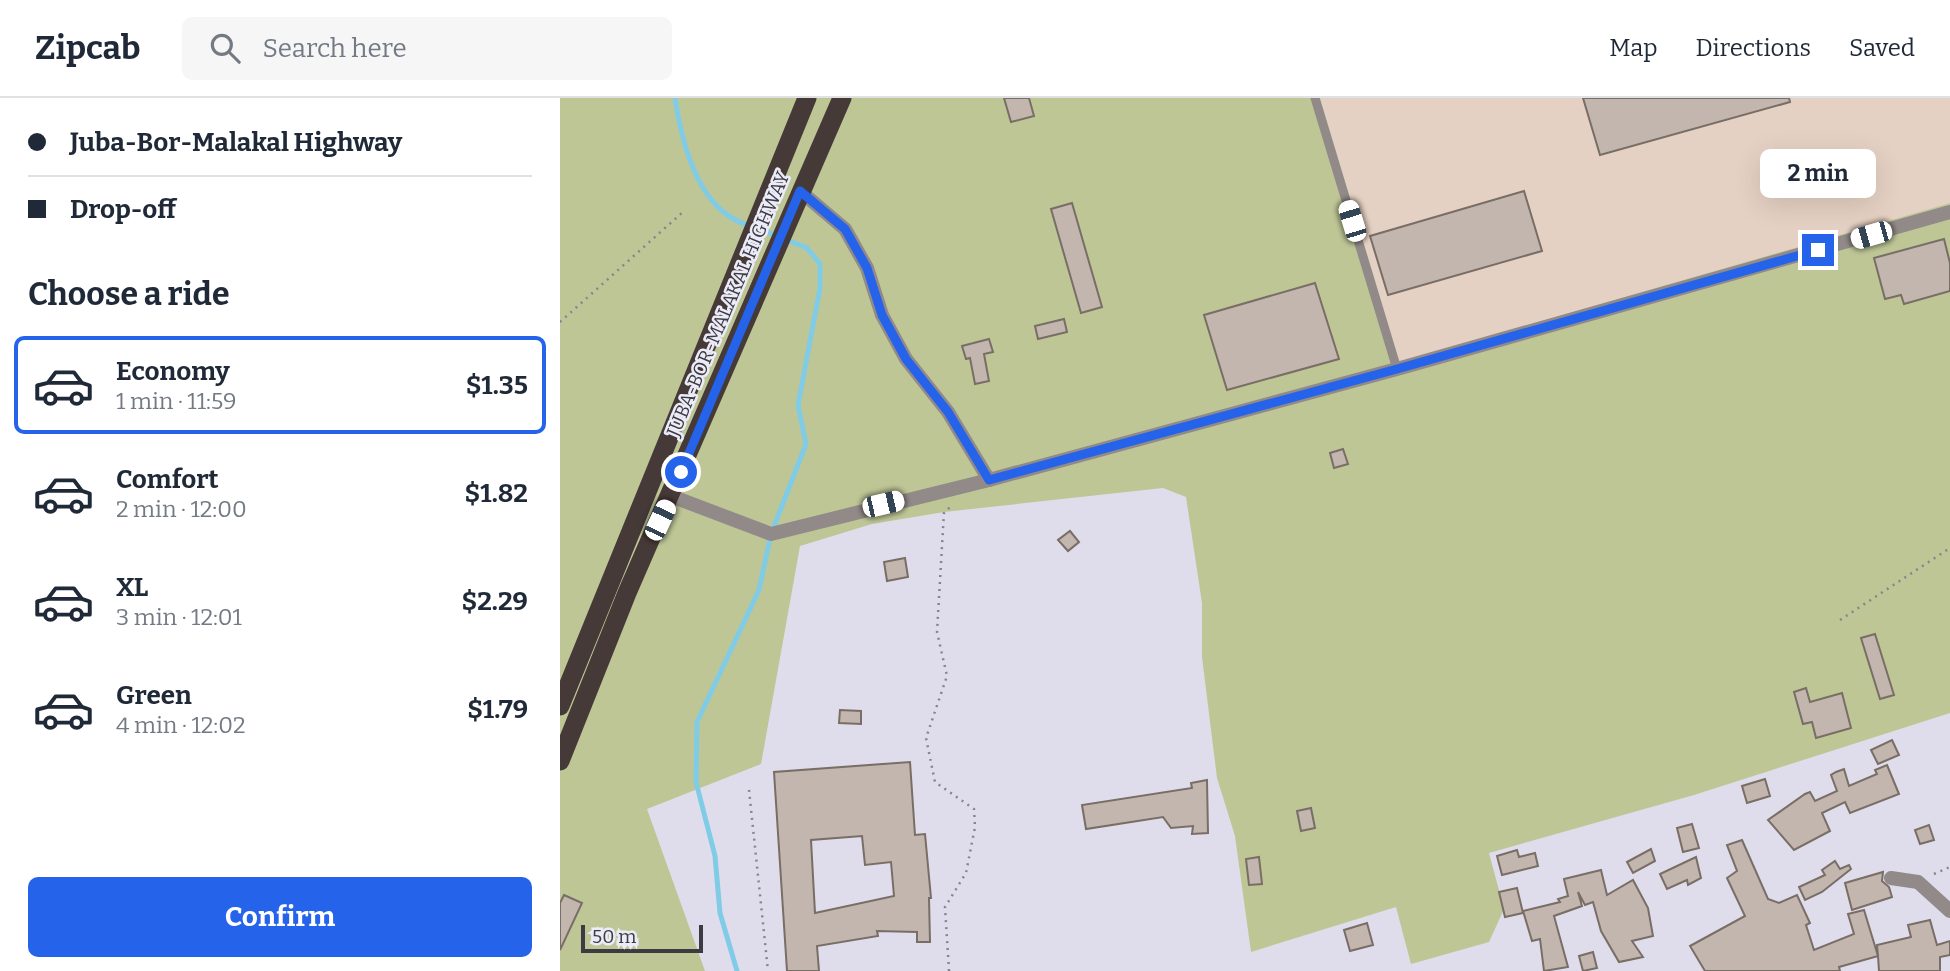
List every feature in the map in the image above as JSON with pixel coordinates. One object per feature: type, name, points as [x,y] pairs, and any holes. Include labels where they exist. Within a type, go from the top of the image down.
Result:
[{"type":"highway","name":"JUBA-BOR-MALAKAL HIGHWAY","points":[[560,706],[807,98]]},
{"type":"highway","name":"JUBA-BOR-MALAKAL HIGHWAY","points":[[560,761],[627,593],[842,98]]},
{"type":"street","points":[[796,200],[845,229],[867,268],[882,315],[906,359],[948,412],[989,480]]},
{"type":"street","points":[[671,496],[771,534],[989,480],[1397,369],[1950,212]]},
{"type":"street","points":[[1891,878],[1918,882],[1950,911]]},
{"type":"lane","points":[[1315,98],[1397,369]]},
{"type":"path","points":[[560,322],[684,211]]},
{"type":"path","points":[[949,971],[945,907],[966,873],[975,827],[974,809],[935,782],[926,738],[947,676],[937,632],[944,512],[955,504]]},
{"type":"path","points":[[1840,620],[1950,548]]},
{"type":"path","points":[[749,790],[768,971]]},
{"type":"shaded area","points":[[1320,98],[1950,98],[1950,203],[1399,362]]},
{"type":"green space","points":[[560,98],[1320,98],[1399,362],[1950,203],[1950,713],[1694,795],[1489,853],[1504,909],[1489,942],[1411,964],[1396,907],[1251,952],[1235,836],[1217,778],[1202,657],[1202,603],[1186,497],[1163,488],[944,512],[872,524],[800,546],[761,764],[647,809],[705,971],[560,971]]},
{"type":"building","points":[[1004,98],[1029,98],[1034,116],[1011,122]]},
{"type":"building","points":[[1583,98],[1789,98],[1790,102],[1600,155]]},
{"type":"building","points":[[1524,191],[1542,251],[1388,295],[1370,236]]},
{"type":"building","points":[[1072,203],[1102,307],[1081,313],[1051,209]]},
{"type":"building","points":[[1944,239],[1950,263],[1950,291],[1904,304],[1901,295],[1885,299],[1874,258]]},
{"type":"building","points":[[1315,283],[1339,359],[1227,390],[1204,315]]},
{"type":"building","points":[[1064,319],[1067,332],[1038,339],[1035,326]]},
{"type":"building","points":[[989,339],[993,352],[984,354],[989,381],[975,384],[970,358],[966,359],[962,346]]},
{"type":"building","points":[[1343,449],[1348,464],[1334,468],[1330,453]]},
{"type":"building","points":[[1070,531],[1079,542],[1068,551],[1058,540]]},
{"type":"building","points":[[905,558],[908,577],[887,581],[884,562]]},
{"type":"building","points":[[1875,634],[1894,695],[1880,699],[1861,638]]},
{"type":"building","points":[[1806,688],[1810,702],[1842,693],[1851,728],[1816,738],[1812,722],[1803,724],[1794,692]]},
{"type":"building","points":[[840,710],[861,711],[861,724],[839,723]]},
{"type":"building","points":[[1892,740],[1899,755],[1878,764],[1871,750]]},
{"type":"building","points":[[910,762],[915,835],[925,834],[931,898],[930,942],[917,942],[917,932],[877,931],[878,936],[817,946],[819,971],[787,971],[774,772]],"holes":[[[862,836],[865,865],[891,862],[894,896],[815,913],[811,840]]]},
{"type":"building","points":[[1887,765],[1899,794],[1850,813],[1845,802],[1822,813],[1830,831],[1794,850],[1768,820],[1805,794],[1810,792],[1815,801],[1837,791],[1831,775],[1836,772],[1844,769],[1849,786],[1877,774],[1875,770]]},
{"type":"building","points":[[1765,779],[1770,796],[1747,803],[1742,786]]},
{"type":"building","points":[[1207,780],[1208,833],[1192,834],[1193,826],[1171,828],[1163,817],[1086,829],[1082,805],[1192,788],[1191,783]]},
{"type":"building","points":[[1311,808],[1315,828],[1301,831],[1297,811]]},
{"type":"building","points":[[1692,824],[1699,848],[1683,852],[1677,828]]},
{"type":"building","points":[[1929,825],[1934,840],[1920,844],[1915,830]]},
{"type":"building","points":[[1742,840],[1768,899],[1779,903],[1797,895],[1810,923],[1806,925],[1814,950],[1854,934],[1848,914],[1864,910],[1878,956],[1839,967],[1840,971],[1705,971],[1690,946],[1745,916],[1727,878],[1737,871],[1727,845]]},
{"type":"building","points":[[1651,849],[1655,861],[1633,873],[1627,862]]},
{"type":"building","points":[[1517,850],[1519,857],[1535,853],[1538,866],[1502,875],[1497,856]]},
{"type":"building","points":[[1259,857],[1262,884],[1249,885],[1246,859]]},
{"type":"building","points":[[1696,857],[1701,878],[1688,885],[1687,880],[1667,889],[1660,874]]},
{"type":"building","points":[[1835,861],[1840,869],[1849,865],[1851,869],[1822,892],[1805,900],[1799,887],[1825,875],[1822,870]]},
{"type":"building","points":[[1601,870],[1607,895],[1633,880],[1648,908],[1653,936],[1632,941],[1643,957],[1619,962],[1601,931],[1593,902],[1585,905],[1578,892],[1582,906],[1554,916],[1568,967],[1544,971],[1540,939],[1532,941],[1523,911],[1560,902],[1558,899],[1568,896],[1564,879]]},
{"type":"building","points":[[1883,872],[1882,881],[1889,887],[1892,897],[1852,910],[1845,883]]},
{"type":"building","points":[[1517,888],[1523,913],[1505,917],[1499,892]]},
{"type":"building","points":[[564,895],[582,903],[560,950],[560,903]]},
{"type":"building","points":[[1930,920],[1937,945],[1950,941],[1950,955],[1940,957],[1940,971],[1879,971],[1877,945],[1911,937],[1908,925]]},
{"type":"building","points":[[1367,923],[1373,945],[1350,951],[1344,930]]},
{"type":"building","points":[[1593,952],[1597,968],[1583,971],[1579,956]]},
{"type":"waterway","points":[[675,98],[686,148],[708,196],[732,218],[777,236]]},
{"type":"waterway","points":[[737,971],[720,913],[715,856],[696,782],[697,722],[759,590],[771,534],[806,444],[798,405],[820,288],[820,264],[807,248],[787,240]]},
{"type":"route","points":[[681,472],[800,191],[845,229],[867,268],[882,315],[906,359],[948,412],[989,480],[1397,369],[1818,250]]}]
